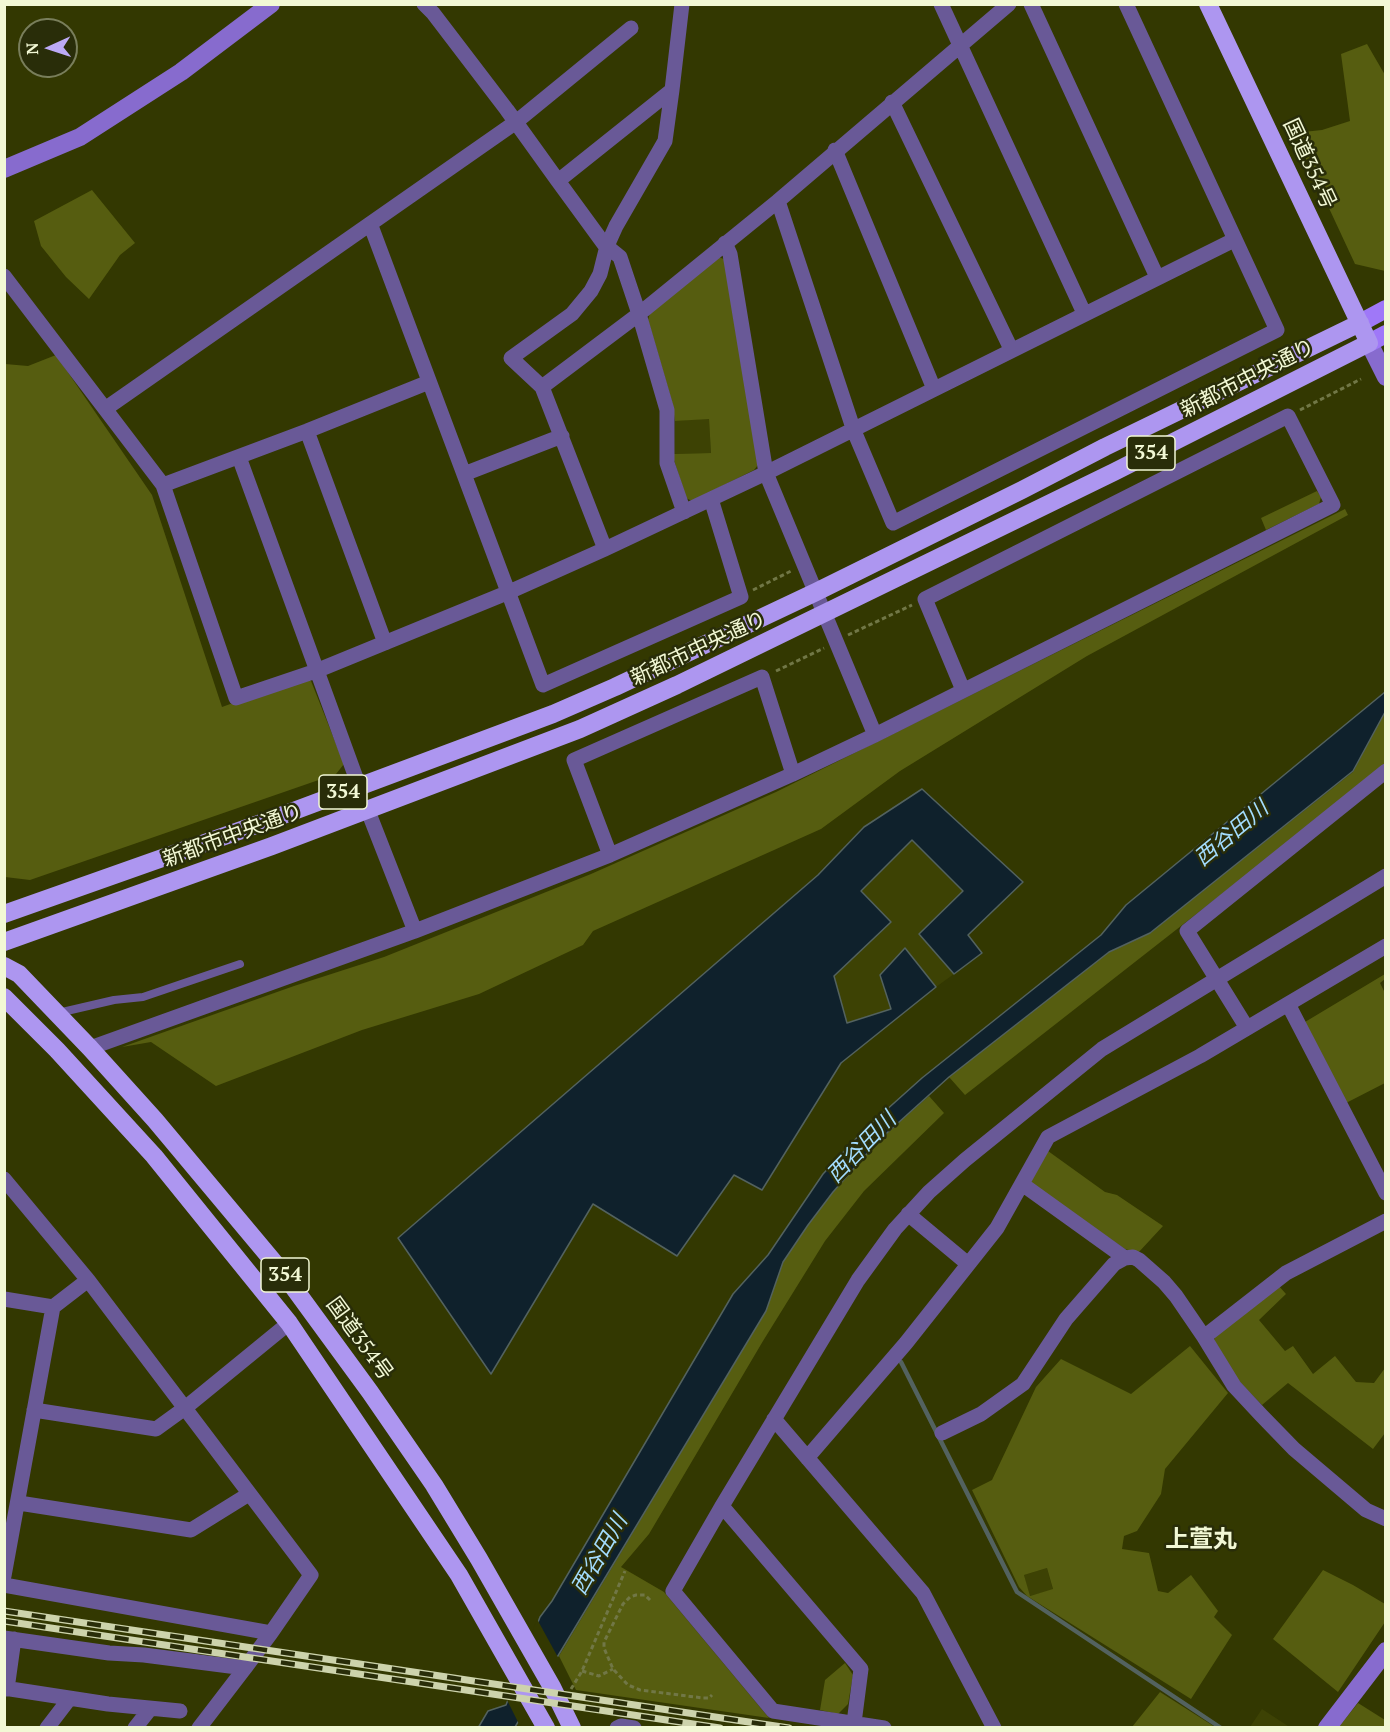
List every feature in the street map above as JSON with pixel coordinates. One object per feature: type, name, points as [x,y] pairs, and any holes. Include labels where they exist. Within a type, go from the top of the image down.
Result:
[{"type":"highway","name":"国道354号","points":[[1208,4],[1369,343]]},
{"type":"highway","name":"新都市中央通り","points":[[4,914],[359,786],[574,705],[816,592],[1105,447],[1360,323]]},
{"type":"highway","name":"新都市中央通り","points":[[4,942],[368,810],[580,729],[677,685],[1114,472],[1369,343]]},
{"type":"highway","name":"国道354号","points":[[4,966],[19,975],[57,1013],[155,1120],[283,1273],[328,1332],[434,1485],[552,1687],[572,1728]]},
{"type":"highway","name":"354","points":[[4,997],[57,1050],[154,1156],[289,1323],[459,1575],[546,1728]]},
{"type":"main road","name":"新都市中央通り","points":[[1360,323],[1386,309]]},
{"type":"main road","name":"新都市中央通り","points":[[1369,343],[1386,334]]},
{"type":"street","points":[[6,163],[80,137],[181,72],[271,4]]},
{"type":"street","points":[[424,4],[516,122],[607,246],[620,257],[667,410],[667,463],[684,512]]},
{"type":"street","points":[[606,549],[543,387],[511,358],[572,314],[580,305],[600,274],[607,246],[616,226],[661,151],[665,141],[682,4]]},
{"type":"street","points":[[940,4],[1084,313]]},
{"type":"street","points":[[543,387],[639,314],[778,201],[835,150],[1009,4]]},
{"type":"street","points":[[1031,4],[1157,277]]},
{"type":"street","points":[[778,201],[854,431],[893,523],[1277,330],[1126,4]]},
{"type":"street","points":[[105,409],[371,226],[516,122],[631,28]]},
{"type":"street","points":[[558,181],[672,90]]},
{"type":"street","points":[[892,102],[1011,349]]},
{"type":"street","points":[[835,150],[934,389]]},
{"type":"street","points":[[371,226],[543,685],[741,597],[711,499]]},
{"type":"street","points":[[4,276],[163,485],[236,698],[316,671],[509,592],[606,549],[854,431],[1011,349],[1234,240]]},
{"type":"street","points":[[725,243],[730,254],[766,473],[875,735]]},
{"type":"street","points":[[1369,343],[1386,377]]},
{"type":"street","points":[[163,485],[429,382]]},
{"type":"street","points":[[90,1048],[415,931],[610,855],[875,735],[1333,505],[1288,416],[925,599],[963,690]]},
{"type":"street","points":[[307,431],[385,643]]},
{"type":"street","points":[[464,474],[562,435]]},
{"type":"street","points":[[239,457],[359,786]]},
{"type":"street","points":[[610,855],[574,760],[762,677],[793,774]]},
{"type":"street","points":[[1248,1028],[1187,931],[1386,771]]},
{"type":"street","points":[[368,810],[415,931]]},
{"type":"street","points":[[884,1728],[773,1711],[673,1591],[722,1506],[858,1280],[881,1247],[929,1192],[964,1160],[1102,1049],[1386,876]]},
{"type":"street","points":[[807,1458],[906,1343],[997,1228],[1048,1137],[1200,1056],[1386,946]]},
{"type":"street","points":[[1288,1004],[1386,1193]]},
{"type":"street","points":[[4,1179],[88,1280],[311,1575],[271,1633],[199,1728]]},
{"type":"street","points":[[1022,1185],[1125,1258]]},
{"type":"street","points":[[908,1214],[968,1264]]},
{"type":"street","points":[[1204,1337],[1286,1273],[1386,1221]]},
{"type":"street","points":[[942,1433],[981,1414],[1023,1384],[1066,1319],[1114,1264],[1125,1258],[1133,1257],[1164,1282],[1176,1296],[1234,1386],[1261,1415],[1294,1449],[1366,1510],[1386,1519]]},
{"type":"street","points":[[4,1576],[53,1307],[88,1280]]},
{"type":"street","points":[[4,1299],[53,1307]]},
{"type":"street","points":[[34,1410],[156,1429],[289,1323]]},
{"type":"street","points":[[774,1419],[923,1593],[994,1728]]},
{"type":"street","points":[[19,1503],[192,1530],[249,1494]]},
{"type":"street","points":[[722,1506],[861,1669],[854,1723]]},
{"type":"street","points":[[4,1585],[271,1633]]},
{"type":"street","points":[[180,1711],[150,1709],[6,1688],[9,1639],[245,1668]]},
{"type":"street","points":[[1327,1728],[1386,1651]]},
{"type":"street","points":[[47,1728],[70,1698]]},
{"type":"street","points":[[135,1728],[150,1709]]},
{"type":"street","points":[[617,1728],[621,1725],[634,1728]]},
{"type":"lane","points":[[57,1013],[114,1000],[143,997],[240,964]]},
{"type":"path","points":[[1288,416],[1361,379]]},
{"type":"path","points":[[741,597],[795,569],[798,577]]},
{"type":"path","points":[[845,636],[925,599]]},
{"type":"path","points":[[762,677],[828,646]]},
{"type":"path","points":[[572,1689],[625,1571]]},
{"type":"path","points":[[650,1599],[645,1595],[636,1595],[622,1604],[604,1642],[604,1648],[614,1669],[628,1685],[640,1690],[703,1698],[712,1695]]},
{"type":"path","points":[[582,1671],[599,1676],[614,1669]]},
{"type":"shaded area","points":[[1367,44],[1385,75],[1385,271],[1355,264],[1294,133],[1322,130],[1350,121],[1341,54]]},
{"type":"shaded area","points":[[92,190],[135,243],[120,255],[89,299],[66,277],[41,246],[34,221]]},
{"type":"shaded area","points":[[718,257],[724,259],[758,465],[754,470],[692,501],[686,498],[674,454],[711,453],[709,419],[675,421],[672,402],[648,320],[650,313]]},
{"type":"shaded area","points":[[56,355],[152,495],[222,707],[305,677],[311,681],[344,764],[336,774],[30,880],[5,877],[5,364],[28,366]]},
{"type":"shaded area","points":[[709,418],[711,453],[674,454],[675,421]]},
{"type":"shaded area","points":[[1317,491],[1321,497],[1319,504],[1266,530],[1261,518]]},
{"type":"shaded area","points":[[1345,509],[1348,515],[1087,656],[900,771],[821,829],[593,931],[583,945],[479,994],[362,1030],[216,1086],[151,1042],[122,1047],[294,986],[384,957],[591,874],[776,792]]},
{"type":"shaded area","points":[[1385,712],[1385,764],[1365,782],[965,1095],[949,1077],[1109,952],[1150,933],[1353,772]]},
{"type":"shaded area","points":[[912,840],[963,891],[919,934],[954,974],[936,987],[906,949],[891,1009],[847,1024],[834,976],[891,922],[861,892]]},
{"type":"shaded area","points":[[1385,974],[1385,979],[1380,983],[1385,993],[1385,1083],[1346,1103],[1305,1022]]},
{"type":"shaded area","points":[[929,1096],[944,1113],[864,1191],[825,1241],[649,1534],[621,1567],[664,1592],[769,1718],[576,1690],[559,1656],[766,1311],[783,1262],[833,1192],[878,1141]]},
{"type":"shaded area","points":[[1048,1151],[1105,1192],[1117,1195],[1163,1226],[1138,1253],[1125,1249],[1032,1185],[1031,1181]]},
{"type":"shaded area","points":[[1278,1285],[1286,1294],[1259,1320],[1285,1351],[1293,1346],[1313,1374],[1335,1356],[1356,1382],[1374,1383],[1385,1368],[1385,1433],[1373,1449],[1288,1383],[1262,1405],[1237,1379],[1214,1340],[1217,1333]]},
{"type":"shaded area","points":[[1190,1346],[1228,1393],[1165,1469],[1161,1494],[1137,1531],[1124,1536],[1122,1549],[1149,1553],[1158,1591],[1168,1593],[1191,1575],[1218,1611],[1214,1617],[1232,1635],[1191,1699],[1027,1596],[1019,1587],[972,1490],[992,1480],[1036,1387],[1061,1359],[1131,1394]],"holes":[[[1047,1568],[1053,1589],[1030,1596],[1024,1575]]]},
{"type":"shaded area","points":[[1047,1568],[1053,1590],[1029,1596],[1024,1575]]},
{"type":"shaded area","points":[[1323,1570],[1385,1604],[1385,1622],[1338,1692],[1273,1639]]},
{"type":"shaded area","points":[[845,1663],[853,1675],[848,1704],[838,1714],[820,1710],[825,1680]]},
{"type":"shaded area","points":[[1160,1692],[1215,1727],[1132,1727]]},
{"type":"shaded area","points":[[1358,1703],[1385,1720],[1385,1727],[1338,1728]]},
{"type":"shaded area","points":[[1262,1709],[1288,1726],[1250,1727]]},
{"type":"water","name":"西谷田川","points":[[1385,692],[1385,712],[1353,771],[1150,933],[1109,952],[949,1077],[878,1141],[833,1192],[783,1262],[766,1311],[515,1727],[478,1728],[488,1711],[506,1705],[540,1617],[552,1601],[733,1294],[768,1255],[823,1174],[865,1129],[922,1078],[1101,935],[1126,905]]},
{"type":"water","points":[[922,789],[1023,882],[968,935],[982,953],[954,974],[919,934],[963,891],[912,840],[861,891],[891,922],[834,976],[847,1023],[891,1009],[880,975],[905,948],[936,987],[841,1063],[762,1190],[734,1175],[677,1256],[593,1204],[491,1374],[398,1238],[818,875],[864,827]]},
{"type":"pier","points":[[537,1619],[560,1661],[520,1726],[506,1698]]},
{"type":"waterway","points":[[901,1362],[1017,1592],[1221,1728]]},
{"type":"railway","points":[[4,1611],[789,1728]]},
{"type":"railway","points":[[4,1621],[720,1728]]},
{"type":"district","name":"上萱丸","points":[[1201,1540]]}]
